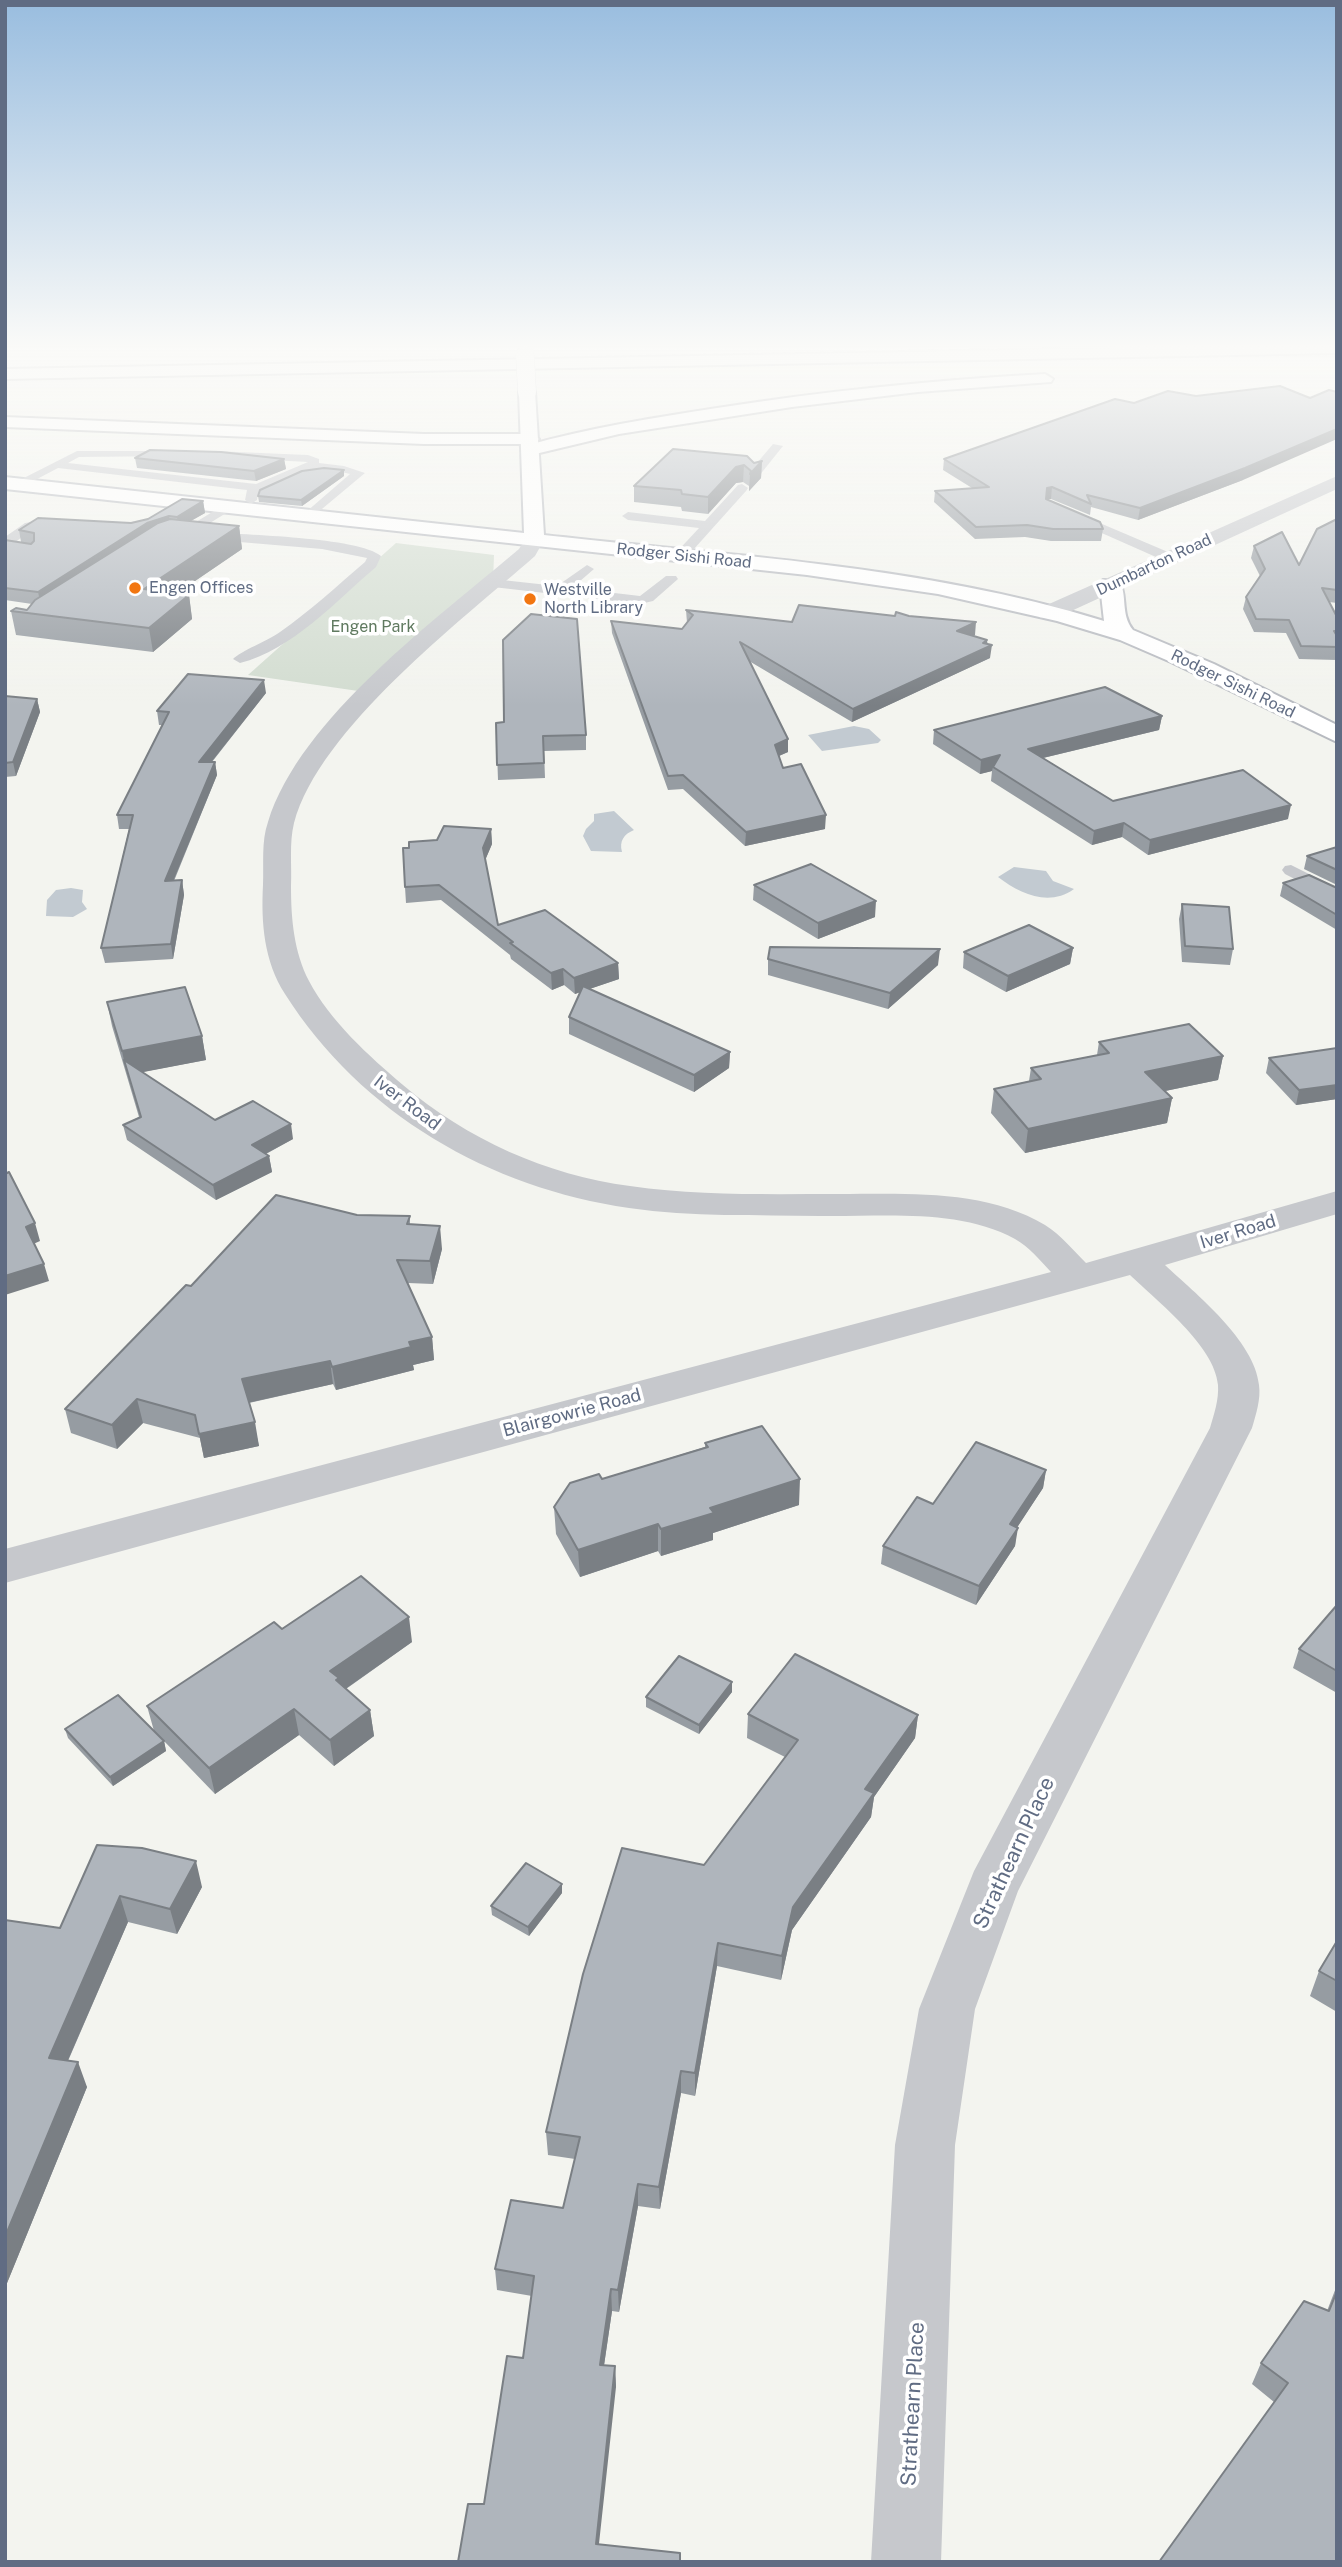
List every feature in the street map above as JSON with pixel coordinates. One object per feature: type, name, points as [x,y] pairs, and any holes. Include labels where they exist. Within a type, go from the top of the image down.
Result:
[{"type":"main road","points":[[531,467],[534,540]]},
{"type":"main road","name":"Rodger Sishi Road","points":[[12,484],[814,571],[962,593],[1125,635],[1170,653],[1337,735]]},
{"type":"main road","points":[[1111,585],[1110,607],[1117,627],[1125,635]]},
{"type":"street","name":"Dumbarton Road","points":[[1048,613],[1337,482]]},
{"type":"street","name":"Iver Road","points":[[534,540],[528,552],[385,679],[334,732],[295,788],[281,822],[276,904],[281,947],[292,982],[321,1023],[368,1073],[428,1121],[463,1143],[511,1166],[550,1180],[628,1197],[702,1203],[914,1207],[973,1212],[1029,1231],[1077,1276]]},
{"type":"street","name":"Iver Road","points":[[1138,1261],[1337,1202]]},
{"type":"street","name":"Blairgowrie Road","points":[[5,1566],[1138,1261]]},
{"type":"street","name":"Strathearn Place","points":[[906,2562],[925,2145],[947,2009],[993,1887],[1231,1427],[1238,1401],[1238,1379],[1226,1353],[1138,1261]]},
{"type":"lane","points":[[12,484],[50,467]]},
{"type":"lane","points":[[70,467],[259,488]]},
{"type":"lane","points":[[253,509],[252,492],[293,470],[310,467],[360,474],[310,515]]},
{"type":"lane","points":[[680,556],[742,488]]},
{"type":"lane","points":[[163,515],[186,502]]},
{"type":"lane","points":[[227,507],[178,534],[366,552],[374,559],[289,630],[262,650],[240,659]]},
{"type":"lane","points":[[1061,510],[1170,558]]},
{"type":"lane","points":[[628,516],[710,525]]},
{"type":"lane","points":[[29,550],[10,547],[7,541],[29,526],[56,523]]},
{"type":"lane","points":[[560,592],[587,569]]},
{"type":"lane","points":[[493,583],[640,600],[648,598],[671,579]]},
{"type":"lane","points":[[1292,870],[1337,897]]},
{"type":"green space","name":"Engen Park","points":[[396,543],[494,555],[493,583],[372,693],[248,675]]},
{"type":"shaded area","points":[[854,726],[869,729],[881,740],[878,743],[822,751],[808,735]]},
{"type":"shaded area","points":[[614,811],[634,830],[623,838],[622,852],[591,851],[583,836],[594,821],[594,814]]},
{"type":"shaded area","points":[[1014,867],[1046,871],[1053,881],[1074,889],[1045,898],[1025,893],[998,877]]},
{"type":"shaded area","points":[[56,890],[83,890],[82,902],[87,909],[73,917],[46,916],[47,900]]},
{"type":"building","points":[[215,467],[265,467],[254,471]]},
{"type":"building","points":[[654,467],[737,467],[708,497],[682,494],[681,490],[634,486]]},
{"type":"building","points":[[957,467],[1248,467],[1140,508],[1087,495],[1091,504],[1052,487],[1047,488],[1046,499],[1100,522],[1103,529],[1053,529],[1027,525],[976,527],[935,491],[989,487]]},
{"type":"building","points":[[324,468],[344,470],[301,500],[258,496],[260,490],[302,471]]},
{"type":"building","points":[[182,499],[203,501],[177,517],[169,516],[147,523],[38,592],[5,588],[5,540],[31,544],[34,541],[34,533],[19,530],[38,518],[131,523],[148,519]]},
{"type":"building","points":[[170,519],[239,526],[144,589],[189,595],[149,628],[11,611],[16,608],[27,610],[35,600],[158,523]]},
{"type":"building","points":[[1337,519],[1337,590],[1322,588],[1337,617],[1337,631],[1334,631],[1337,647],[1301,646],[1289,620],[1256,619],[1246,597],[1265,569],[1254,546],[1282,532],[1299,565],[1317,529]]},
{"type":"building","points":[[799,605],[895,616],[896,612],[909,616],[976,622],[957,631],[987,640],[983,643],[992,645],[853,709],[740,642],[788,739],[775,745],[783,768],[801,764],[826,815],[746,832],[683,775],[668,776],[611,621],[682,629],[693,615],[686,610],[792,622]]},
{"type":"building","points":[[531,614],[577,619],[586,735],[543,736],[544,763],[497,765],[496,723],[504,722],[503,640]]},
{"type":"building","points":[[188,674],[264,680],[199,762],[215,762],[165,881],[182,880],[171,944],[101,948],[133,815],[117,815],[169,712],[157,711]]},
{"type":"building","points":[[1105,687],[1162,716],[1028,749],[1113,801],[1243,770],[1291,805],[1150,840],[1124,823],[1094,831],[993,767],[1000,755],[981,760],[934,730]]},
{"type":"building","points":[[5,696],[37,699],[13,762],[5,763]]},
{"type":"building","points":[[444,826],[491,829],[483,848],[498,925],[545,910],[618,963],[574,978],[563,969],[551,973],[439,885],[405,887],[403,848],[409,848],[409,842],[437,840]]},
{"type":"building","points":[[1337,847],[1337,870],[1307,856]]},
{"type":"building","points":[[811,864],[876,901],[818,923],[754,885]]},
{"type":"building","points":[[1309,875],[1337,888],[1337,915],[1283,883]]},
{"type":"building","points":[[1182,904],[1229,907],[1233,949],[1185,946]]},
{"type":"building","points":[[1029,925],[1073,948],[1008,976],[964,952]]},
{"type":"building","points":[[770,947],[940,949],[890,993],[768,959]]},
{"type":"building","points":[[583,986],[730,1052],[694,1075],[569,1017]]},
{"type":"building","points":[[185,987],[202,1036],[122,1051],[107,1002]]},
{"type":"building","points":[[1189,1024],[1223,1056],[1145,1072],[1172,1098],[1028,1129],[994,1089],[1041,1079],[1031,1068],[1109,1053],[1099,1042]]},
{"type":"building","points":[[1337,1048],[1337,1085],[1299,1090],[1269,1058]]},
{"type":"building","points":[[124,1060],[215,1120],[253,1101],[291,1124],[252,1145],[269,1156],[213,1185],[123,1125],[141,1117]]},
{"type":"building","points":[[9,1172],[35,1223],[26,1227],[44,1264],[5,1276],[5,1174]]},
{"type":"building","points":[[276,1195],[357,1215],[410,1216],[407,1224],[440,1226],[430,1261],[397,1260],[432,1337],[409,1342],[411,1347],[332,1367],[330,1361],[242,1379],[255,1422],[199,1434],[195,1415],[137,1399],[112,1425],[65,1409],[186,1285],[191,1286]]},
{"type":"building","points":[[762,1426],[800,1479],[710,1508],[714,1513],[661,1529],[658,1524],[578,1550],[554,1507],[570,1483],[599,1474],[602,1479],[708,1447],[705,1443]]},
{"type":"building","points":[[976,1442],[1046,1470],[1010,1524],[1018,1528],[979,1586],[883,1546],[917,1497],[933,1504]]},
{"type":"building","points":[[361,1576],[409,1617],[330,1671],[339,1678],[336,1680],[370,1710],[330,1740],[294,1709],[209,1768],[147,1706],[274,1622],[282,1629]]},
{"type":"building","points":[[1337,1605],[1337,1671],[1299,1649]]},
{"type":"building","points":[[795,1654],[918,1715],[865,1789],[874,1793],[793,1907],[782,1956],[718,1943],[695,2073],[681,2071],[659,2187],[638,2184],[618,2290],[611,2289],[600,2365],[615,2366],[596,2544],[680,2553],[680,2562],[458,2562],[468,2504],[484,2504],[507,2356],[523,2358],[534,2276],[495,2269],[511,2200],[563,2208],[580,2137],[546,2132],[583,1974],[622,1848],[704,1865],[798,1740],[748,1714]]},
{"type":"building","points":[[679,1656],[732,1682],[699,1725],[646,1697]]},
{"type":"building","points":[[118,1695],[164,1741],[110,1777],[65,1729]]},
{"type":"building","points":[[97,1845],[142,1848],[196,1861],[170,1909],[120,1896],[49,2058],[78,2062],[5,2237],[5,1920],[60,1928]]},
{"type":"building","points":[[526,1863],[562,1884],[528,1927],[491,1906]]},
{"type":"building","points":[[1337,1941],[1337,1981],[1319,1971]]},
{"type":"building","points":[[1337,2291],[1337,2562],[1159,2562],[1288,2383],[1261,2363],[1304,2301],[1329,2311]]},
{"type":"place","name":"Engen Offices","points":[[135,588]]},
{"type":"place","name":"Westville North Library","points":[[530,599]]}]
